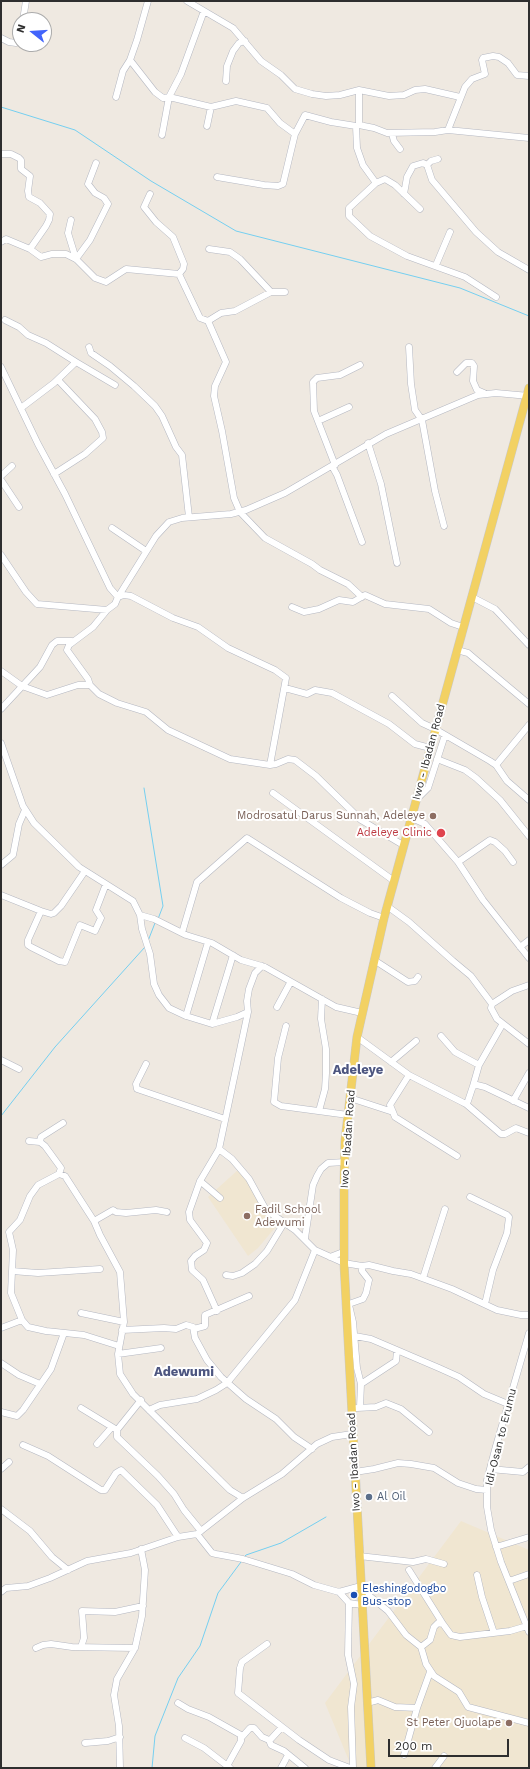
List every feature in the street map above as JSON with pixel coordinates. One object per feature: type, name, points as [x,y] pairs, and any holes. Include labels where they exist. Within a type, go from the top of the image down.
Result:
[{"type":"main road","name":"Iwo - Ibadan Road","points":[[371,1768],[352,1434],[356,1408],[343,1252],[345,1162],[348,1115],[357,1037],[384,918],[463,627],[528,397],[529,388]]},
{"type":"street","points":[[24,12],[26,1]]},
{"type":"street","points":[[116,97],[123,72],[130,60],[148,1]]},
{"type":"street","points":[[187,1],[234,28],[261,61],[281,75],[295,89],[326,96],[340,95],[359,90],[389,96],[404,95],[415,90],[425,89],[460,97]]},
{"type":"street","points":[[162,135],[169,97],[181,74],[204,11]]},
{"type":"street","points":[[1,38],[12,42]]},
{"type":"street","points":[[226,81],[226,66],[233,51],[239,43],[245,41]]},
{"type":"street","points":[[448,130],[465,87],[472,79],[484,74],[482,60],[486,56],[499,57],[508,63],[517,75],[529,76]]},
{"type":"street","points":[[130,60],[155,92],[163,98],[169,97],[211,107],[236,101],[267,108],[280,123],[295,134]]},
{"type":"street","points":[[359,90],[357,148],[363,165],[376,183]]},
{"type":"street","points":[[207,126],[211,107]]},
{"type":"street","points":[[217,177],[264,185],[278,186],[282,184],[295,134],[305,115],[331,122],[358,125],[392,134],[448,130],[529,138]]},
{"type":"street","points":[[392,134],[394,141],[400,149]]},
{"type":"street","points":[[1,154],[11,154],[21,160],[21,169],[30,176],[28,191],[29,197],[40,203],[50,214],[46,226],[30,249]]},
{"type":"street","points":[[427,165],[431,161],[438,159]]},
{"type":"street","points":[[404,194],[407,177],[413,166],[423,163],[427,165]]},
{"type":"street","points":[[76,259],[90,240],[108,204],[104,198],[95,193],[88,184],[96,164]]},
{"type":"street","points":[[427,165],[432,180],[476,232],[498,252],[529,270]]},
{"type":"street","points":[[420,209],[395,185],[385,179],[376,183],[349,208],[349,216],[370,236],[407,256],[436,265],[465,277],[496,297]]},
{"type":"street","points":[[150,194],[144,207],[156,222],[173,237],[184,264],[183,270],[179,274]]},
{"type":"street","points":[[71,220],[68,233],[76,259]]},
{"type":"street","points":[[436,265],[450,232]]},
{"type":"street","points":[[1,242],[6,239],[30,249],[41,257],[52,254],[66,254],[76,259],[95,278],[106,282],[126,269],[179,274]]},
{"type":"street","points":[[209,249],[230,252],[240,259],[271,292]]},
{"type":"street","points":[[179,274],[200,318],[208,321],[226,362],[215,386],[214,396],[222,431],[231,485],[240,512],[266,538],[320,570],[348,584],[362,597]]},
{"type":"street","points":[[208,321],[221,313],[235,311],[271,292],[285,292]]},
{"type":"street","points":[[5,320],[18,327],[28,335],[46,343],[115,385]]},
{"type":"street","points":[[89,347],[91,353],[110,366],[134,386],[155,406],[162,416],[176,447],[182,455],[189,517]]},
{"type":"street","points":[[409,347],[411,384],[415,410],[422,420],[435,491],[444,526]]},
{"type":"street","points":[[21,408],[58,380],[76,362]]},
{"type":"street","points":[[456,372],[466,363],[472,363],[474,366],[473,382],[477,390],[484,393]]},
{"type":"street","points":[[360,365],[340,375],[315,380],[313,385],[314,404],[318,421],[362,542]]},
{"type":"street","points":[[1,367],[110,588],[118,598]]},
{"type":"street","points":[[54,474],[85,454],[103,438],[102,432],[95,419],[58,380]]},
{"type":"street","points":[[403,845],[361,820],[316,776],[295,760],[288,759],[270,765],[237,761],[168,730],[146,712],[117,703],[98,694],[90,685],[88,679],[67,650],[72,642],[93,627],[107,610],[115,604],[146,552],[164,526],[175,520],[189,517],[240,512],[285,493],[334,466],[368,443],[398,428],[422,420],[471,397],[484,393],[496,393],[528,397]]},
{"type":"street","points":[[318,421],[349,406]]},
{"type":"street","points":[[368,443],[381,484],[397,563]]},
{"type":"street","points":[[1,476],[12,466]]},
{"type":"street","points":[[1,480],[19,507]]},
{"type":"street","points":[[112,528],[146,552]]},
{"type":"street","points":[[1,555],[26,592],[37,604],[107,610]]},
{"type":"street","points":[[118,598],[124,595],[131,596],[173,618],[198,628],[228,648],[275,670],[286,678],[272,745],[270,765]]},
{"type":"street","points":[[292,607],[304,612],[319,609],[339,600],[353,602],[365,595],[385,604],[429,609],[451,623],[463,627]]},
{"type":"street","points":[[472,597],[495,609],[529,645]]},
{"type":"street","points":[[1,709],[40,667],[52,645],[57,641],[72,642]]},
{"type":"street","points":[[457,650],[468,653],[475,658],[529,704]]},
{"type":"street","points":[[1,671],[22,686],[47,695],[78,685],[90,685]]},
{"type":"street","points":[[285,688],[306,694],[315,690],[332,693],[389,724],[415,744],[430,748]]},
{"type":"street","points":[[392,696],[422,723],[436,729],[496,765],[507,781],[528,798]]},
{"type":"street","points":[[496,765],[529,725]]},
{"type":"street","points":[[417,799],[428,788],[445,735]]},
{"type":"street","points":[[1,743],[25,810],[34,823],[71,860],[85,871],[130,898],[136,906],[140,915],[142,929],[151,960],[156,989],[169,1008],[186,1016],[212,1024],[229,1020],[248,1012]]},
{"type":"street","points":[[437,759],[465,770],[476,778],[500,800],[529,836]]},
{"type":"street","points":[[273,793],[394,881]]},
{"type":"street","points":[[1,865],[13,855],[19,824],[25,810]]},
{"type":"street","points":[[412,818],[425,824],[458,862],[483,900],[529,958]]},
{"type":"street","points":[[182,933],[197,882],[248,838],[341,898],[370,913],[384,918]]},
{"type":"street","points":[[458,862],[490,840],[495,842],[505,851],[513,862]]},
{"type":"street","points":[[1,895],[52,914],[61,906],[85,871]]},
{"type":"street","points":[[41,911],[28,940],[28,945],[60,962],[65,962],[80,925],[95,931],[101,918],[96,910],[106,884]]},
{"type":"street","points":[[387,906],[409,922],[467,972],[492,1004],[493,1014],[502,1025],[529,1044]]},
{"type":"street","points":[[140,915],[157,920],[182,933],[208,942],[241,960],[262,966],[290,983],[344,1010],[362,1013]]},
{"type":"street","points":[[520,947],[529,940]]},
{"type":"street","points":[[186,1016],[208,942]]},
{"type":"street","points":[[212,1024],[233,956]]},
{"type":"street","points":[[374,960],[408,982],[415,981],[418,977]]},
{"type":"street","points":[[217,1311],[203,1280],[192,1270],[191,1261],[195,1256],[204,1250],[207,1242],[190,1220],[189,1212],[200,1181],[219,1149],[248,1012],[247,1001],[250,985],[255,973],[262,966]]},
{"type":"street","points":[[277,1007],[290,983]]},
{"type":"street","points":[[492,1004],[512,991],[529,985]]},
{"type":"street","points":[[319,1111],[325,1089],[326,1073],[326,1049],[321,1019],[322,999]]},
{"type":"street","points":[[466,1104],[479,1065],[502,1025]]},
{"type":"street","points":[[286,1026],[278,1058],[274,1102],[281,1106],[348,1115]]},
{"type":"street","points":[[441,1036],[455,1052],[479,1065]]},
{"type":"street","points":[[357,1037],[409,1075],[466,1104],[501,1134],[505,1134],[516,1128],[529,1133]]},
{"type":"street","points":[[391,1062],[416,1041]]},
{"type":"street","points":[[1,1060],[19,1069]]},
{"type":"street","points":[[146,1064],[136,1084],[137,1089],[225,1120]]},
{"type":"street","points":[[513,1101],[529,1073]]},
{"type":"street","points":[[409,1075],[391,1103],[395,1117],[457,1156]]},
{"type":"street","points":[[473,1086],[485,1086],[529,1108]]},
{"type":"street","points":[[350,1098],[393,1112]]},
{"type":"street","points":[[40,1142],[41,1137],[63,1123]]},
{"type":"street","points":[[29,1141],[40,1142],[56,1159],[61,1168],[59,1174],[38,1185],[30,1196],[20,1220],[9,1232],[13,1250],[11,1293],[22,1320],[28,1326],[84,1335],[119,1346]]},
{"type":"street","points":[[219,1149],[232,1159],[249,1179],[266,1210],[305,1238],[315,1250],[344,1263],[362,1266],[369,1265],[423,1278],[497,1310],[520,1315],[529,1315]]},
{"type":"street","points":[[305,1238],[313,1185],[317,1176],[321,1169],[328,1163],[345,1162]]},
{"type":"street","points":[[59,1174],[65,1176],[94,1221],[120,1272],[124,1322],[118,1354],[120,1374],[134,1394],[149,1410],[230,1490],[243,1498]]},
{"type":"street","points":[[200,1181],[220,1198]]},
{"type":"street","points":[[470,1197],[509,1217],[507,1233],[493,1270],[485,1304]]},
{"type":"street","points":[[423,1278],[445,1209]]},
{"type":"street","points":[[94,1221],[113,1210],[116,1212],[126,1213],[156,1210],[167,1212]]},
{"type":"street","points":[[226,1275],[232,1276],[242,1273],[255,1264],[266,1251],[284,1223]]},
{"type":"street","points":[[149,1410],[160,1405],[197,1399],[227,1383],[295,1300],[315,1250]]},
{"type":"street","points":[[330,1257],[343,1252]]},
{"type":"street","points":[[362,1266],[362,1271],[369,1280],[366,1293],[363,1299],[347,1305],[355,1336],[357,1368],[361,1384],[356,1408],[376,1407],[386,1403],[401,1409],[429,1432]]},
{"type":"street","points":[[12,1271],[38,1273],[100,1269]]},
{"type":"street","points":[[122,1330],[164,1328],[176,1329],[186,1326],[194,1328],[205,1326],[205,1315],[249,1296]]},
{"type":"street","points":[[81,1313],[124,1322]]},
{"type":"street","points":[[1,1328],[22,1320]]},
{"type":"street","points":[[194,1328],[195,1338],[207,1360],[227,1383],[246,1399],[276,1419],[294,1437],[312,1448]]},
{"type":"street","points":[[1,1412],[17,1416],[28,1404],[51,1369],[64,1333]]},
{"type":"street","name":"Idi-Osan to Erumu","points":[[528,1629],[496,1547],[487,1507],[487,1490],[490,1469],[529,1333]]},
{"type":"street","points":[[355,1336],[371,1339],[439,1368],[459,1377],[484,1394],[508,1404]]},
{"type":"street","points":[[118,1354],[161,1348]]},
{"type":"street","points":[[361,1384],[396,1361],[397,1351]]},
{"type":"street","points":[[1,1363],[19,1375],[40,1384]]},
{"type":"street","points":[[97,1444],[114,1429],[141,1400]]},
{"type":"street","points":[[82,1408],[114,1429],[117,1437],[158,1476],[174,1494],[212,1553],[243,1559],[292,1574],[314,1585],[339,1592],[361,1588],[388,1611],[406,1635],[420,1647],[430,1672],[459,1692],[466,1704],[472,1708],[529,1723]]},
{"type":"street","points":[[1,1592],[6,1588],[28,1586],[87,1561],[120,1555],[199,1532],[243,1498],[282,1474],[312,1448],[328,1439],[352,1434]]},
{"type":"street","points":[[23,1445],[48,1456],[101,1490],[105,1490],[116,1473],[121,1470],[157,1505],[178,1538]]},
{"type":"street","points":[[1,1469],[9,1462]]},
{"type":"street","points":[[355,1472],[398,1463],[411,1464],[434,1468],[458,1484],[476,1489],[487,1490]]},
{"type":"street","points":[[490,1469],[523,1472],[529,1467]]},
{"type":"street","points":[[1,1509],[21,1521],[60,1566],[68,1570]]},
{"type":"street","points":[[496,1547],[529,1537]]},
{"type":"street","points":[[120,1768],[120,1726],[114,1700],[114,1688],[122,1669],[135,1648],[143,1606],[145,1570],[141,1549]]},
{"type":"street","points":[[359,1556],[413,1562],[426,1559],[444,1564]]},
{"type":"street","points":[[409,1570],[449,1633],[454,1636],[478,1636],[528,1629]]},
{"type":"street","points":[[509,1580],[529,1574]]},
{"type":"street","points":[[477,1575],[482,1597],[494,1633]]},
{"type":"street","points":[[339,1592],[349,1603],[362,1605]]},
{"type":"street","points":[[349,1603],[348,1655],[354,1684],[351,1707],[353,1768]]},
{"type":"street","points":[[81,1647],[84,1638],[82,1611],[115,1612],[143,1606]]},
{"type":"street","points":[[420,1647],[430,1640],[435,1625],[438,1623],[443,1624]]},
{"type":"street","points":[[36,1648],[46,1644],[81,1647],[135,1648]]},
{"type":"street","points":[[267,1644],[242,1662],[238,1691],[282,1726],[329,1760],[350,1768]]},
{"type":"street","points":[[404,1755],[417,1708],[430,1672]]},
{"type":"street","points":[[367,1703],[378,1700],[395,1707],[417,1708]]},
{"type":"street","points":[[178,1703],[238,1733],[241,1738]]},
{"type":"street","points":[[269,1740],[282,1726]]},
{"type":"street","points":[[185,1738],[204,1748],[228,1767],[241,1741],[241,1738],[252,1727],[262,1737],[269,1740],[271,1745],[290,1756],[305,1768]]},
{"type":"street","points":[[86,1743],[108,1741],[120,1737]]},
{"type":"street","points":[[281,1768],[287,1757],[290,1756]]},
{"type":"street","points":[[435,1768],[444,1756]]},
{"type":"shaded area","name":"Fadil School Adewumi","points":[[239,1169],[266,1210],[279,1223],[258,1248],[248,1256],[208,1197]]},
{"type":"shaded area","points":[[461,1521],[529,1550],[529,1768],[352,1768],[325,1703]]},
{"type":"waterway","points":[[1,107],[75,130],[151,181],[236,231],[460,288],[529,316]]},
{"type":"waterway","points":[[144,788],[163,906],[158,919]]},
{"type":"waterway","points":[[148,941],[155,923]]},
{"type":"waterway","points":[[1,1116],[55,1047],[145,947]]},
{"type":"waterway","points":[[244,1557],[281,1543],[326,1517]]},
{"type":"waterway","points":[[152,1768],[155,1736],[178,1678],[200,1646],[218,1593],[241,1562]]},
{"type":"place","name":"Modrosatul Darus Sunnah, Adeleye","points":[[433,816]]},
{"type":"place","name":"Adeleye Clinic","points":[[441,833]]},
{"type":"place","name":"Fadil School Adewumi","points":[[247,1216]]},
{"type":"place","name":"Al Oil","points":[[369,1497]]},
{"type":"place","name":"Eleshingodogbo Bus-stop","points":[[354,1595]]},
{"type":"place","name":"St Peter Ojuolape","points":[[509,1723]]},
{"type":"district","name":"Adeleye","points":[[358,1070]]},
{"type":"district","name":"Adewumi","points":[[184,1372]]}]
